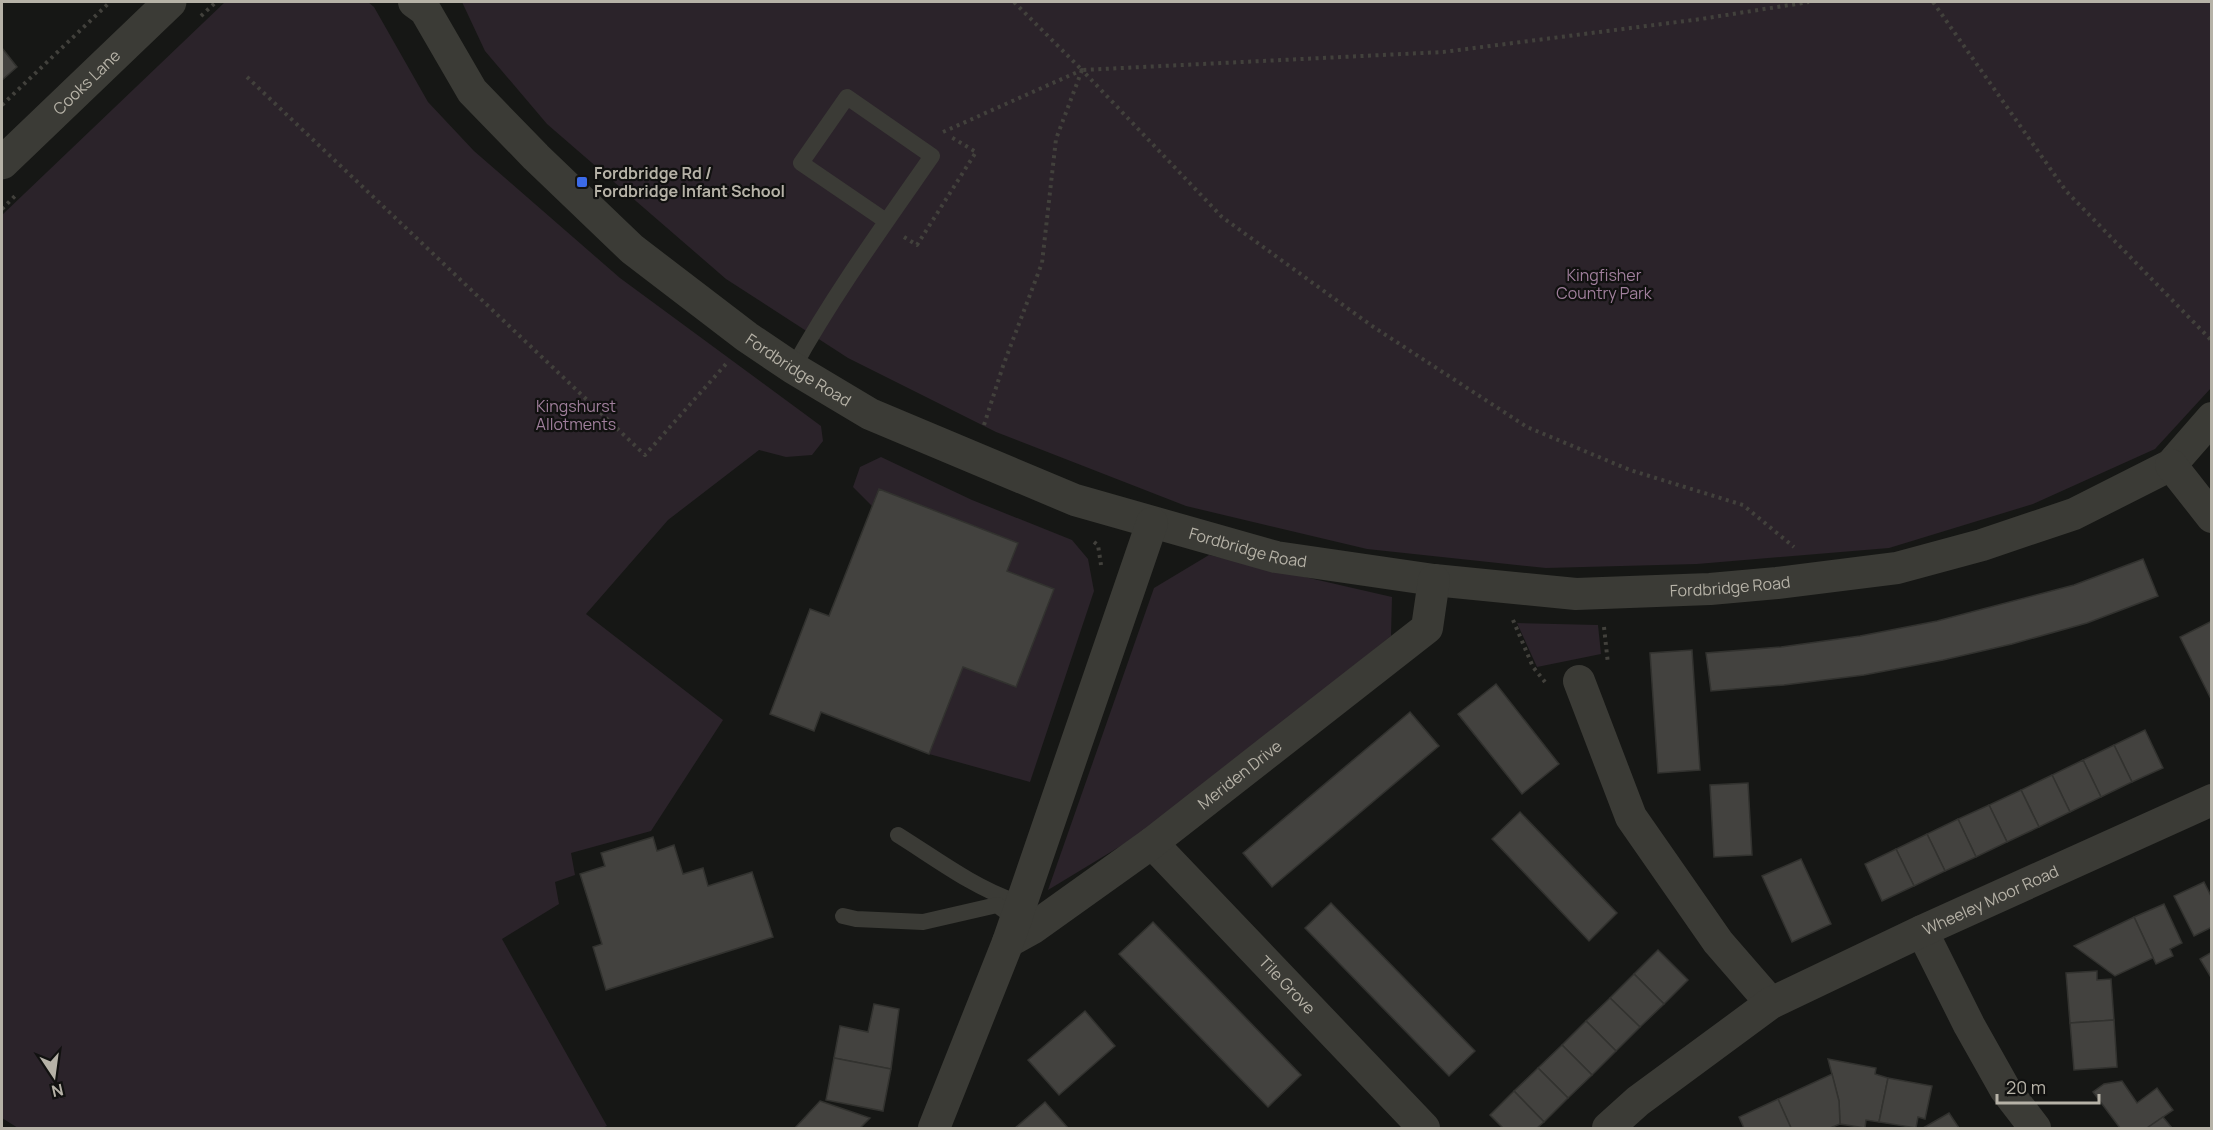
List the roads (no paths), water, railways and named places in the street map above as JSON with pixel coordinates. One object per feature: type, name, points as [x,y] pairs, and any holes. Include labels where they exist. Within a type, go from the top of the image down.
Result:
[{"type":"street","name":"Cooks Lane","points":[[2,164],[170,2]]},
{"type":"street","name":"Fordbridge Road","points":[[421,4],[472,91],[536,158],[633,249],[747,337],[793,368],[870,414],[1075,500],[1276,557],[1434,580],[1576,594],[1744,586],[1897,568],[1982,544],[2074,514],[2171,465],[2211,418]]},
{"type":"street","points":[[2171,465],[2211,517]]},
{"type":"street","points":[[934,1128],[1015,922],[1152,523]]},
{"type":"street","name":"Meriden Drive","points":[[1015,922],[1033,928],[1152,843],[1427,628],[1434,580]]},
{"type":"street","points":[[1579,681],[1630,817],[1718,942],[1771,1003]]},
{"type":"street","name":"Wheeley Moor Road","points":[[1608,1128],[1638,1101],[1771,1003],[1922,931],[2211,800]]},
{"type":"street","name":"Tile Grove","points":[[1152,843],[1424,1128]]},
{"type":"street","points":[[1922,931],[1969,1025],[2005,1089],[2035,1128]]},
{"type":"lane","points":[[793,368],[805,345],[886,221],[932,156],[847,97],[801,163],[886,221]]},
{"type":"lane","points":[[898,835],[1000,896],[1015,922]]},
{"type":"lane","points":[[843,916],[856,919],[923,922],[997,905],[1015,922]]},
{"type":"place","name":"Fordbridge Rd / Fordbridge Infant School","points":[[582,182]]},
{"type":"park label","name":"Kingfisher Country Park","points":[[1604,284]]},
{"type":"park label","name":"Kingshurst Allotments","points":[[576,415]]}]
